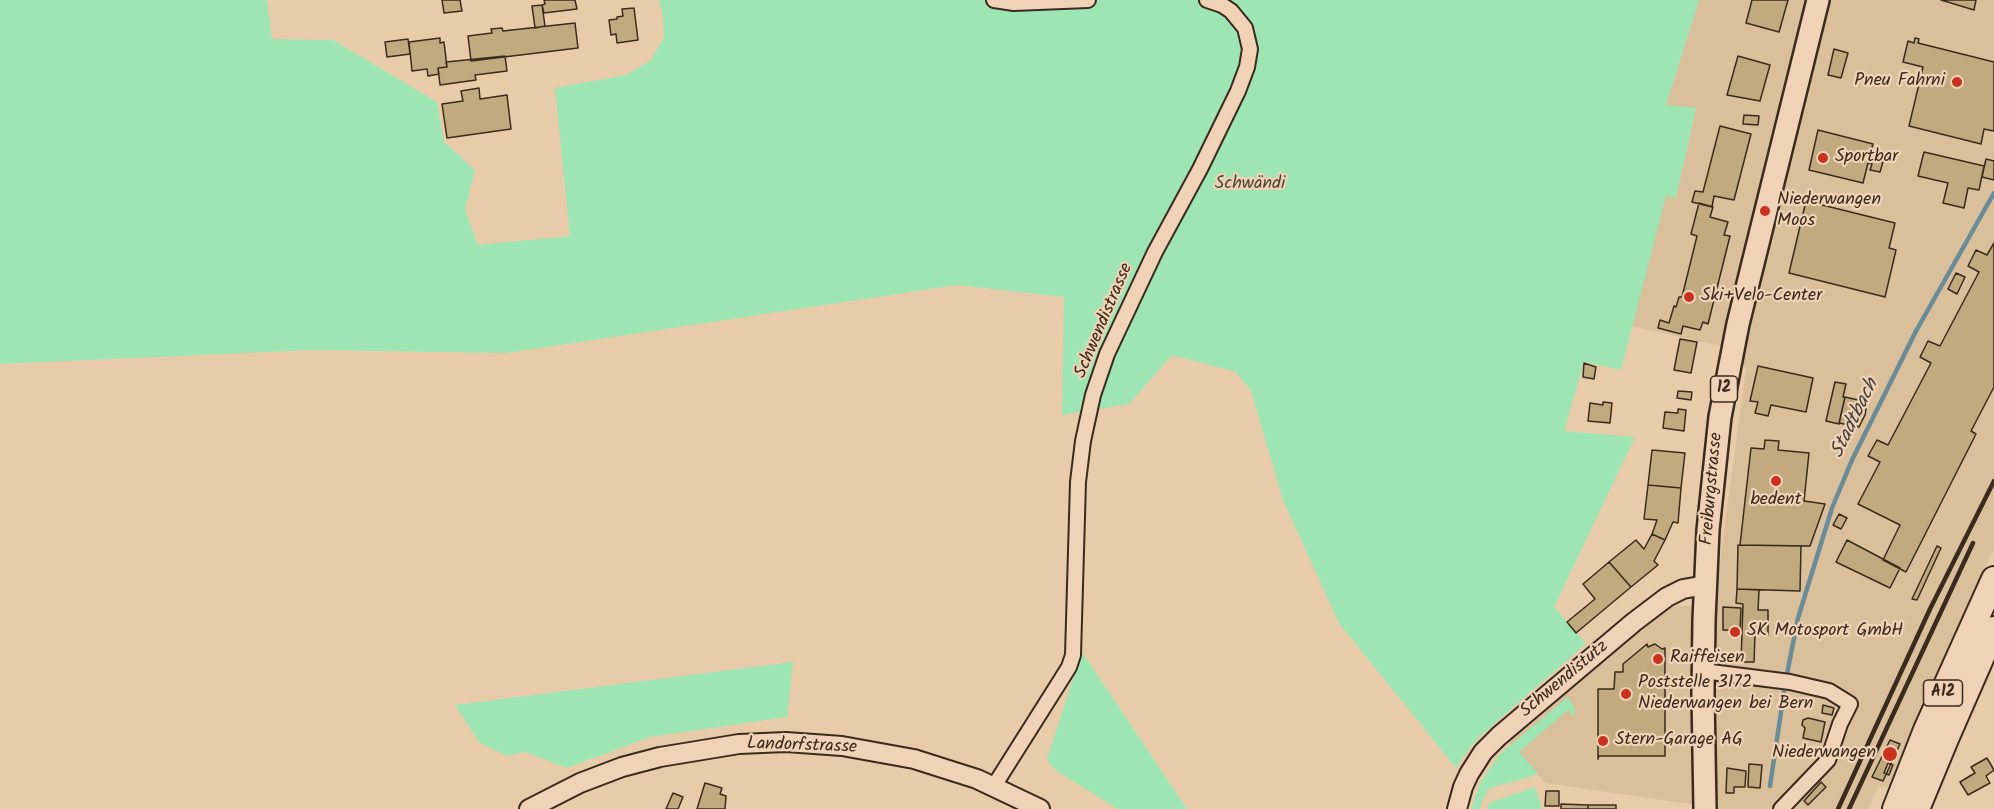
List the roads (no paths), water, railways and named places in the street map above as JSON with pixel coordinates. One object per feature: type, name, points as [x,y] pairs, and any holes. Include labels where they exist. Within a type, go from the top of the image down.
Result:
[{"type":"highway","name":"A12","points":[[1895,809],[1931,720],[1994,579]]},
{"type":"highway","name":"A12","points":[[1917,809],[1994,630]]},
{"type":"main road","name":"Freiburgstrasse","points":[[1705,809],[1703,671],[1708,530],[1726,381],[1818,0]]},
{"type":"street","points":[[994,0],[1014,3],[1088,0]]},
{"type":"street","name":"Schwendistrasse","points":[[994,786],[1069,667],[1073,655],[1078,482],[1083,441],[1093,395],[1107,354],[1155,252],[1205,159],[1247,67],[1250,49],[1245,28],[1231,11],[1207,0]]},
{"type":"street","name":"Schwendistutz","points":[[1457,809],[1469,774],[1483,752],[1499,736],[1658,603],[1676,591],[1706,585]]},
{"type":"street","points":[[1703,671],[1807,686],[1829,691],[1850,704],[1835,737],[1830,757],[1781,809]]},
{"type":"street","name":"Landorfstrasse","points":[[529,809],[580,783],[640,762],[681,752],[764,742],[811,743],[877,751],[934,765],[994,786],[1040,809]]},
{"type":"waterway","name":"Stadtbach","points":[[1787,674],[1798,618],[1832,508],[1852,460],[1916,331],[1994,193]]},
{"type":"waterway","points":[[1770,786],[1784,692]]},
{"type":"railway","points":[[1838,809],[1930,609],[1994,481]]},
{"type":"railway","points":[[1849,809],[1973,543]]},
{"type":"place","name":"Pneu Fahrni","points":[[1957,82]]},
{"type":"place","name":"Sportbar","points":[[1823,158]]},
{"type":"place","name":"Niederwangen Moos","points":[[1765,211]]},
{"type":"place","name":"Ski+Velo-Center","points":[[1689,297]]},
{"type":"place","name":"bedent","points":[[1776,481]]},
{"type":"place","name":"SK Motosport GmbH","points":[[1735,632]]},
{"type":"place","name":"Raiffeisen","points":[[1658,659]]},
{"type":"place","name":"Poststelle 3172 Niederwangen bei Bern","points":[[1626,694]]},
{"type":"place","name":"Stern-Garage AG","points":[[1603,741]]},
{"type":"place","name":"Niederwangen","points":[[1890,754]]},
{"type":"park label","name":"Schwändi","points":[[1250,185]]}]
